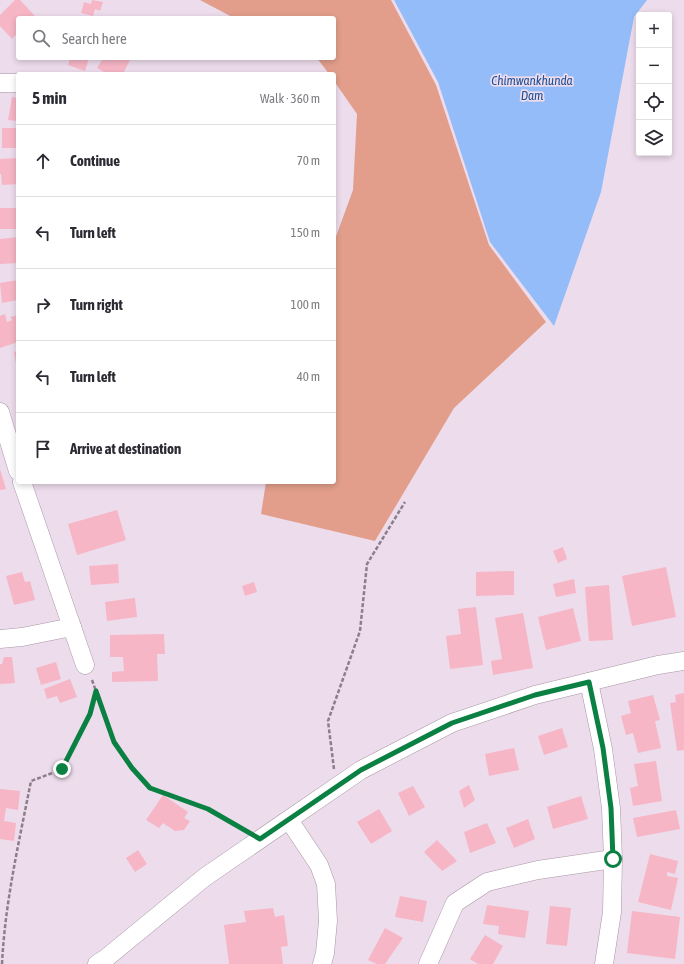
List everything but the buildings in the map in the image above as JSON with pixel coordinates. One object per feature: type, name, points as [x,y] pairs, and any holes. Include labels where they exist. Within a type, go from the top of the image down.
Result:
[{"type":"street","points":[[0,83],[16,83]]},
{"type":"street","points":[[0,412],[15,450]]},
{"type":"street","points":[[23,484],[85,665]]},
{"type":"street","points":[[0,639],[22,637],[72,627]]},
{"type":"street","points":[[97,964],[205,878],[361,770],[452,723],[535,695],[658,665],[684,661]]},
{"type":"street","points":[[589,682],[603,748],[611,808],[613,859],[612,912],[604,964]]},
{"type":"street","points":[[289,820],[319,865],[326,884],[328,921],[325,953],[322,964]]},
{"type":"street","points":[[428,964],[455,903],[487,882],[538,870],[613,859]]},
{"type":"path","points":[[336,787],[328,721],[360,631],[367,564],[405,502]]},
{"type":"path","points":[[85,665],[114,742],[132,768],[150,788],[208,809],[260,839]]},
{"type":"path","points":[[2,964],[3,932],[11,882],[32,781],[62,769],[90,714],[96,691]]},
{"type":"shaded area","points":[[200,0],[391,0],[436,85],[489,245],[546,322],[454,408],[375,541],[261,514],[266,484],[336,484],[336,237],[353,190],[357,114],[336,84],[336,72],[328,72],[318,60],[336,60],[336,16],[230,16]]},
{"type":"water","name":"Chimwankhunda Dam","points":[[394,0],[647,0],[638,12],[636,12],[634,17],[601,192],[554,326],[490,242],[438,82]]},
{"type":"route","points":[[62,769],[90,714],[96,691],[114,742],[132,768],[150,788],[208,809],[260,839],[361,770],[452,723],[535,695],[589,682],[603,748],[611,808],[613,859]]}]
